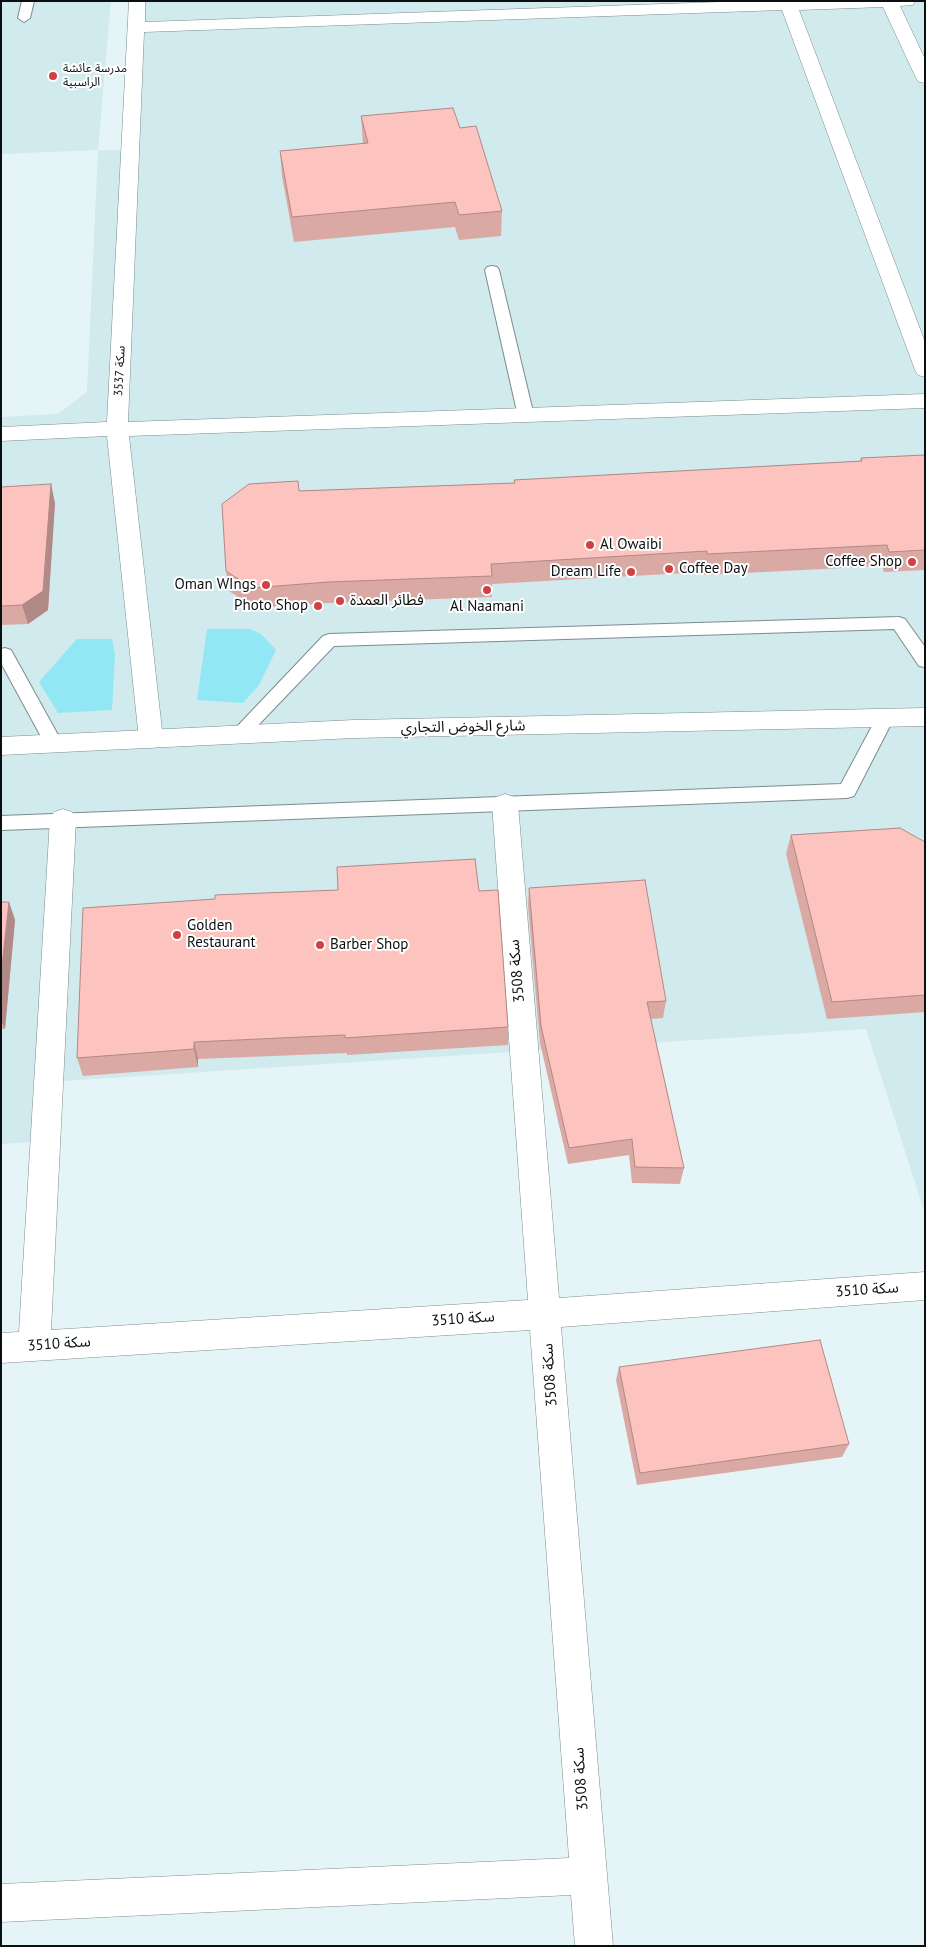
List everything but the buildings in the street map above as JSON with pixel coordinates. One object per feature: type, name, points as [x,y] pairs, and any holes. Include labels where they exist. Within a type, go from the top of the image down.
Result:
[{"type":"street","name":"سكة 3537","points":[[137,1],[117,429],[151,739]]},
{"type":"street","points":[[136,27],[759,4],[789,6],[907,1]]},
{"type":"street","points":[[889,2],[925,78]]},
{"type":"street","points":[[789,6],[925,370]]},
{"type":"street","points":[[1,434],[925,402]]},
{"type":"street","name":"شارع الخوض التجاري","points":[[1,746],[354,730],[925,717]]},
{"type":"street","name":"سكة 3508","points":[[505,804],[594,1946]]},
{"type":"street","points":[[34,1346],[63,819]]},
{"type":"street","name":"سكة 3510","points":[[1,1348],[545,1314],[925,1286]]},
{"type":"street","points":[[1,1903],[589,1876]]},
{"type":"lane","points":[[24,18],[28,1]]},
{"type":"lane","points":[[492,270],[526,416]]},
{"type":"lane","points":[[238,735],[329,640],[898,623],[925,662]]},
{"type":"lane","points":[[1,654],[5,654],[54,744]]},
{"type":"lane","points":[[1,823],[63,819],[847,791],[885,718]]},
{"type":"shaded area","name":"مدرسة عائشة الراسبية","points":[[1,1],[111,1],[98,150],[1,154]]},
{"type":"shaded area","points":[[137,1],[925,1],[925,1214],[866,1029],[33,1083],[32,1142],[1,1144],[1,417],[58,414],[87,392],[98,150],[130,151]]},
{"type":"shaded area","points":[[207,629],[250,629],[261,634],[276,650],[259,685],[243,703],[197,700]]},
{"type":"shaded area","points":[[77,639],[112,639],[115,655],[112,710],[58,713],[39,682]]},
{"type":"place","name":"مدرسة عائشة الراسبية","points":[[53,76]]},
{"type":"place","name":"Al Owaibi","points":[[590,545]]},
{"type":"place","name":"Coffee Shop","points":[[912,562]]},
{"type":"place","name":"Coffee Day","points":[[669,569]]},
{"type":"place","name":"Dream Life","points":[[631,572]]},
{"type":"place","name":"Oman WIngs","points":[[266,585]]},
{"type":"place","name":"Al Naamani","points":[[487,590]]},
{"type":"place","name":"فطائر العمدة","points":[[340,601]]},
{"type":"place","name":"Photo Shop","points":[[318,606]]},
{"type":"place","name":"Golden Restaurant","points":[[177,935]]},
{"type":"place","name":"Barber Shop","points":[[320,945]]}]
